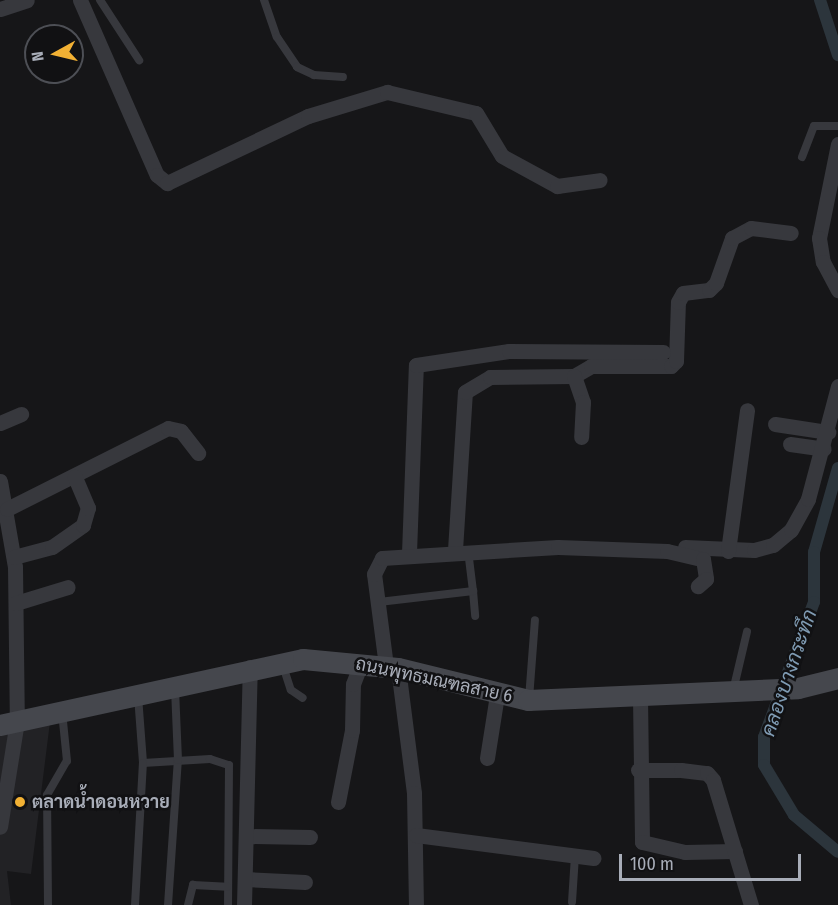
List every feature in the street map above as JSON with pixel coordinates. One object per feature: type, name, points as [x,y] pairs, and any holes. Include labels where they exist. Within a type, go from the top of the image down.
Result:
[{"type":"main road","name":"ถนนพุทธมณฑลสาย 6","points":[[8,723],[282,662],[361,663],[392,667],[497,695],[528,700],[640,697],[798,688],[838,678]]},
{"type":"street","points":[[0,9],[27,0]]},
{"type":"street","points":[[80,0],[157,175],[166,183],[308,116],[387,92],[476,113],[502,156],[557,186],[600,180]]},
{"type":"street","points":[[838,144],[819,238],[823,262],[838,290]]},
{"type":"street","points":[[455,550],[465,392],[490,377],[574,376],[591,366],[670,366],[676,361],[678,302],[683,293],[709,290],[716,283],[732,238],[751,228],[791,233]]},
{"type":"street","points":[[410,553],[416,365],[509,351],[663,352]]},
{"type":"street","points":[[574,376],[583,402],[581,436]]},
{"type":"street","points":[[667,551],[682,546],[728,551],[773,545],[791,530],[808,499],[824,449],[838,386]]},
{"type":"street","points":[[728,551],[747,411]]},
{"type":"street","points":[[0,423],[21,414]]},
{"type":"street","points":[[775,424],[828,432]]},
{"type":"street","points":[[4,509],[75,477],[168,428],[181,431],[198,453]]},
{"type":"street","points":[[790,444],[824,449]]},
{"type":"street","points":[[14,557],[52,547],[83,525],[88,508],[75,477]]},
{"type":"street","points":[[0,481],[14,557],[16,603],[0,827]]},
{"type":"street","points":[[416,905],[416,835],[375,564],[410,553],[455,550],[667,551],[703,559],[706,579],[698,586]]},
{"type":"street","points":[[16,603],[68,587]]},
{"type":"street","points":[[338,802],[352,730],[352,693],[361,663]]},
{"type":"street","points":[[244,905],[250,668]]},
{"type":"street","points":[[487,758],[497,695]]},
{"type":"street","points":[[640,697],[638,770],[642,842],[685,852],[735,851]]},
{"type":"street","points":[[638,770],[707,773],[735,851],[751,905]]},
{"type":"street","points":[[416,835],[594,858]]},
{"type":"street","points":[[247,836],[310,837]]},
{"type":"street","points":[[245,879],[305,882]]},
{"type":"lane","points":[[100,0],[139,60]]},
{"type":"lane","points":[[264,0],[277,37],[297,67],[314,75],[343,77]]},
{"type":"lane","points":[[802,157],[814,126],[838,126]]},
{"type":"lane","points":[[469,560],[475,616]]},
{"type":"lane","points":[[379,602],[473,591]]},
{"type":"lane","points":[[528,700],[535,620]]},
{"type":"lane","points":[[733,692],[747,632]]},
{"type":"lane","points":[[282,662],[291,690],[303,698]]},
{"type":"lane","points":[[168,905],[178,760],[175,685]]},
{"type":"lane","points":[[135,905],[143,763],[138,693]]},
{"type":"lane","points":[[48,905],[47,795],[67,761],[62,711]]},
{"type":"lane","points":[[143,763],[210,759],[229,765],[228,905]]},
{"type":"lane","points":[[572,902],[575,855]]},
{"type":"lane","points":[[188,905],[193,885],[227,887]]},
{"type":"shaded area","name":"ตลาดน้ำดอนหวาย","points":[[50,722],[31,874],[7,871],[11,905],[0,905],[0,733]]},
{"type":"waterway","name":"คลองบางกระทึก","points":[[820,0],[838,55]]},
{"type":"waterway","name":"คลองบางกระทึก","points":[[838,468],[814,552],[814,602],[764,737],[764,765],[794,815],[838,852]]},
{"type":"place","name":"ตลาดน้ำดอนหวาย","points":[[20,802]]}]
